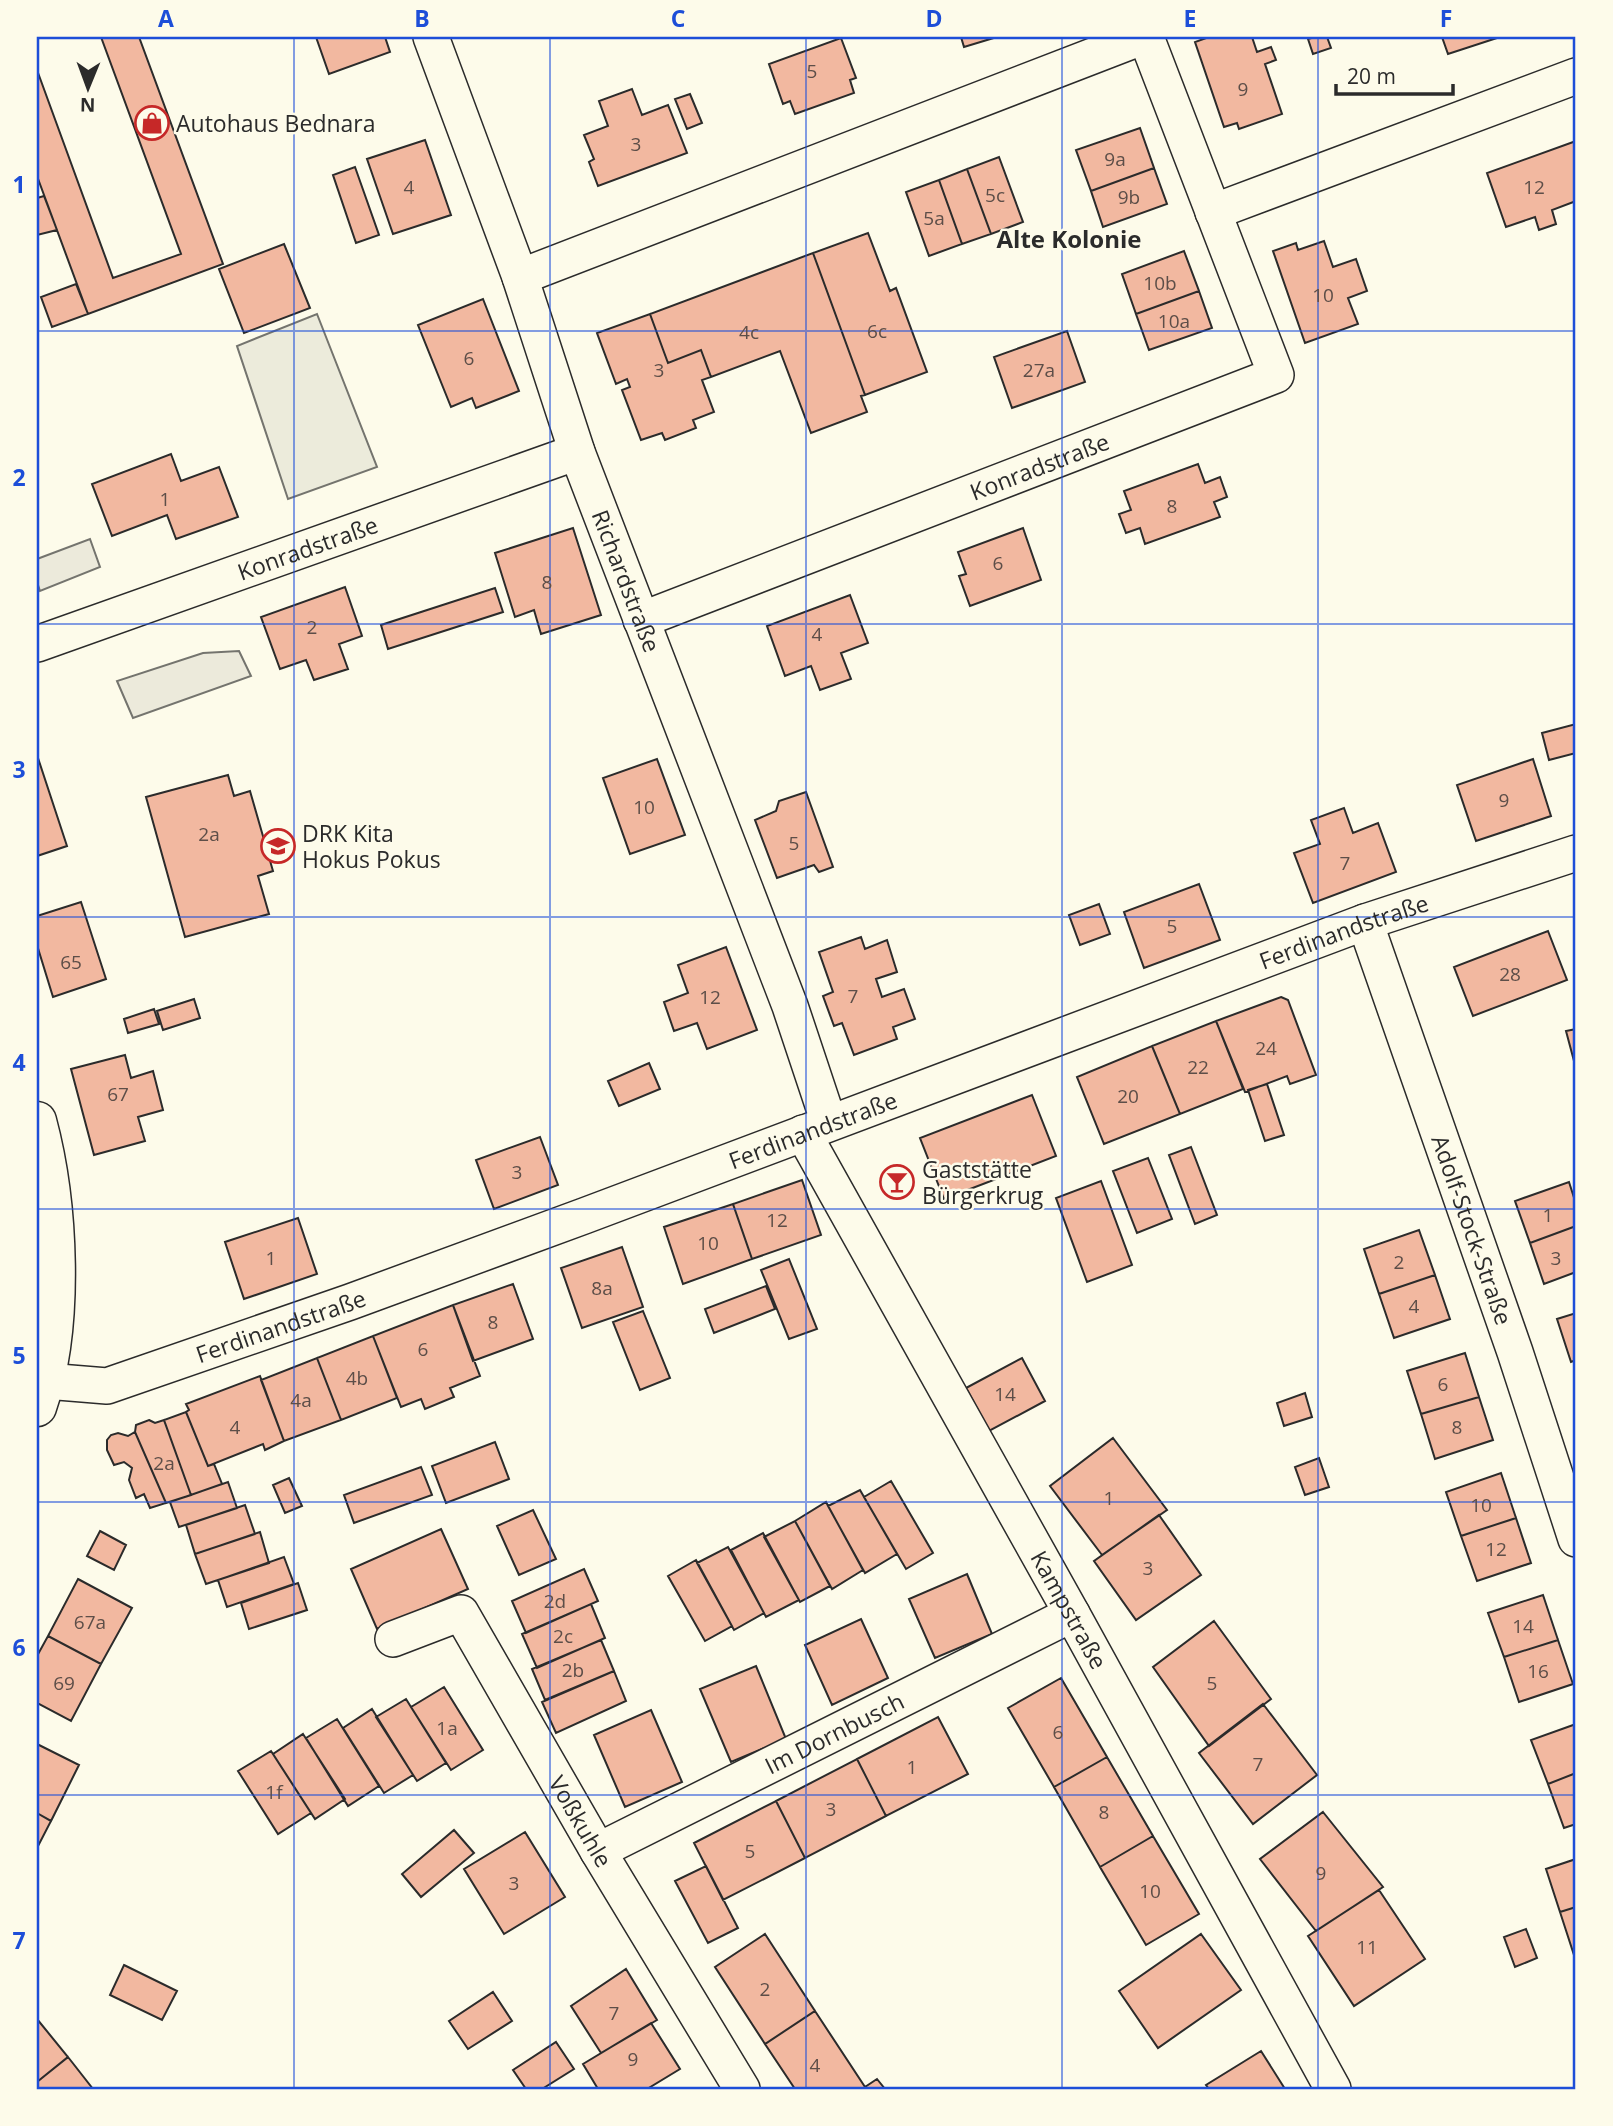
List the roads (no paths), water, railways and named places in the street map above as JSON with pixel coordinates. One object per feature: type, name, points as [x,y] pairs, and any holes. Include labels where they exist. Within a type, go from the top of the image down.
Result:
[{"type":"main road","points":[[37,1121],[47,1160],[55,1220],[55,1300],[41,1394]]},
{"type":"street","name":"Richardstraße","points":[[431,37],[520,276],[577,452],[790,1006],[816,1128]]},
{"type":"street","name":"Konradstraße","points":[[520,276],[1144,37],[1276,375],[640,620]]},
{"type":"street","points":[[1213,212],[1576,76]]},
{"type":"street","name":"Konradstraße","points":[[37,644],[577,452]]},
{"type":"street","name":"Ferdinandstraße","points":[[41,1394],[107,1386],[350,1302],[1365,922],[1576,853]]},
{"type":"street","name":"Adolf-Stock-Straße","points":[[1365,922],[1510,1339],[1576,1539]]},
{"type":"street","name":"Kampstraße","points":[[816,1128],[1072,1614],[1333,2089]]},
{"type":"street","name":"Voßkuhle","points":[[393,1639],[461,1613],[598,1852],[742,2089]]},
{"type":"street","name":"Im Dornbusch","points":[[598,1852],[1072,1614]]},
{"type":"place","name":"Autohaus Bednara","points":[[152,123]]},
{"type":"place","name":"DRK Kita Hokus Pokus","points":[[278,846]]},
{"type":"place","name":"Gaststätte Bürgerkrug","points":[[897,1182]]},
{"type":"district","name":"Alte Kolonie","points":[[1069,238]]}]
